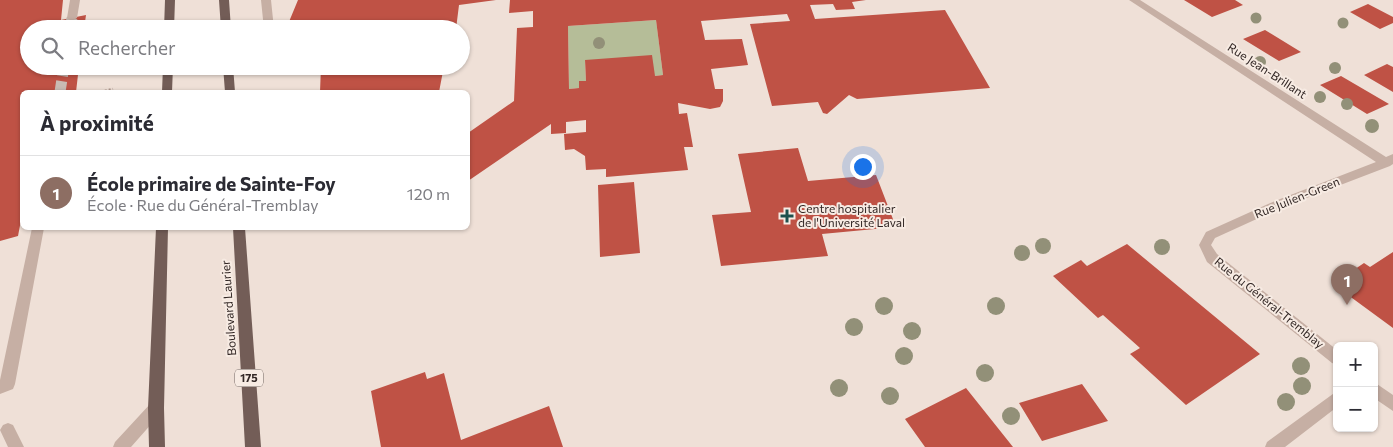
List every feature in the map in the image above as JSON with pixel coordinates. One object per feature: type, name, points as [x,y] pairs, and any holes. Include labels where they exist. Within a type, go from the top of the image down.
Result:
[{"type":"main road","points":[[169,20],[170,0]]},
{"type":"main road","points":[[224,0],[225,20]]},
{"type":"main road","points":[[167,90],[168,75]]},
{"type":"main road","points":[[229,75],[230,90]]},
{"type":"main road","points":[[157,447],[156,408],[162,230]]},
{"type":"main road","name":"Boulevard Laurier","points":[[239,230],[253,447]]},
{"type":"street","points":[[72,18],[75,0]]},
{"type":"street","points":[[266,0],[268,20]]},
{"type":"street","name":"Rue Jean-Brillant","points":[[1134,0],[1389,160]]},
{"type":"street","name":"Rue Julien-Green","points":[[1205,244],[1210,235],[1279,204],[1389,160]]},
{"type":"street","points":[[0,387],[8,384],[38,230]]},
{"type":"street","name":"Rue du Général-Tremblay","points":[[1205,244],[1212,258],[1333,356]]},
{"type":"street","points":[[1378,392],[1393,404]]},
{"type":"street","points":[[1273,447],[1333,401]]},
{"type":"street","points":[[121,447],[156,408]]},
{"type":"street","points":[[8,430],[16,447]]},
{"type":"path","points":[[109,90],[113,89]]},
{"type":"green space","points":[[656,20],[663,75],[655,76],[585,60],[586,81],[579,81],[579,88],[569,89],[568,26]]},
{"type":"building","points":[[0,0],[63,0],[61,20],[20,20],[20,75],[78,75],[76,90],[20,90],[20,226],[18,236],[0,241]]},
{"type":"building","points":[[298,0],[496,0],[459,5],[457,20],[290,20]]},
{"type":"building","points":[[510,0],[866,0],[852,2],[855,9],[836,10],[833,4],[810,5],[815,19],[945,10],[990,88],[857,99],[849,95],[827,114],[823,113],[818,102],[772,106],[750,24],[790,21],[787,14],[701,21],[705,40],[742,39],[748,65],[711,69],[715,89],[723,89],[723,101],[720,107],[710,109],[678,103],[679,114],[687,113],[693,147],[684,147],[688,170],[606,177],[606,169],[586,170],[585,156],[574,149],[565,150],[564,134],[586,132],[586,120],[566,122],[566,133],[551,134],[551,124],[470,180],[470,132],[514,101],[517,28],[533,27],[533,11],[509,13]],"holes":[[[656,20],[663,75],[655,76],[652,55],[585,60],[586,81],[579,81],[579,88],[569,89],[568,26]]]},
{"type":"building","points":[[1184,0],[1235,0],[1243,5],[1212,17]]},
{"type":"building","points":[[1368,4],[1393,17],[1393,23],[1380,29],[1350,12]]},
{"type":"building","points":[[86,15],[85,20],[61,20]]},
{"type":"building","points":[[1265,30],[1301,52],[1279,61],[1243,39]]},
{"type":"building","points":[[1387,64],[1393,67],[1393,92],[1364,75]]},
{"type":"building","points":[[321,75],[442,75],[439,90],[320,90]]},
{"type":"building","points":[[1341,76],[1389,104],[1367,114],[1320,85]]},
{"type":"building","points":[[798,148],[808,181],[876,175],[896,227],[822,234],[828,256],[721,266],[712,215],[751,212],[738,154]]},
{"type":"building","points":[[634,182],[640,253],[600,257],[598,185]]},
{"type":"building","points":[[1127,244],[1260,354],[1186,405],[1130,354],[1140,348],[1103,315],[1098,318],[1053,276],[1081,260],[1087,266]]},
{"type":"building","points":[[1393,252],[1393,328],[1333,284],[1364,263],[1370,267]]},
{"type":"building","points":[[425,372],[427,379],[444,373],[461,440],[549,406],[563,447],[381,447],[371,391]]},
{"type":"building","points":[[1082,384],[1108,421],[1042,441],[1019,403]]},
{"type":"building","points":[[966,388],[1013,447],[925,447],[905,419]]},
{"type":"tunnel","points":[[60,90],[63,75]]},
{"type":"place","name":"Centre hospitalier de l'Université Laval","points":[[787,216]]},
{"type":"place","name":"École primaire de Sainte-Foy","points":[[1347,305]]}]
